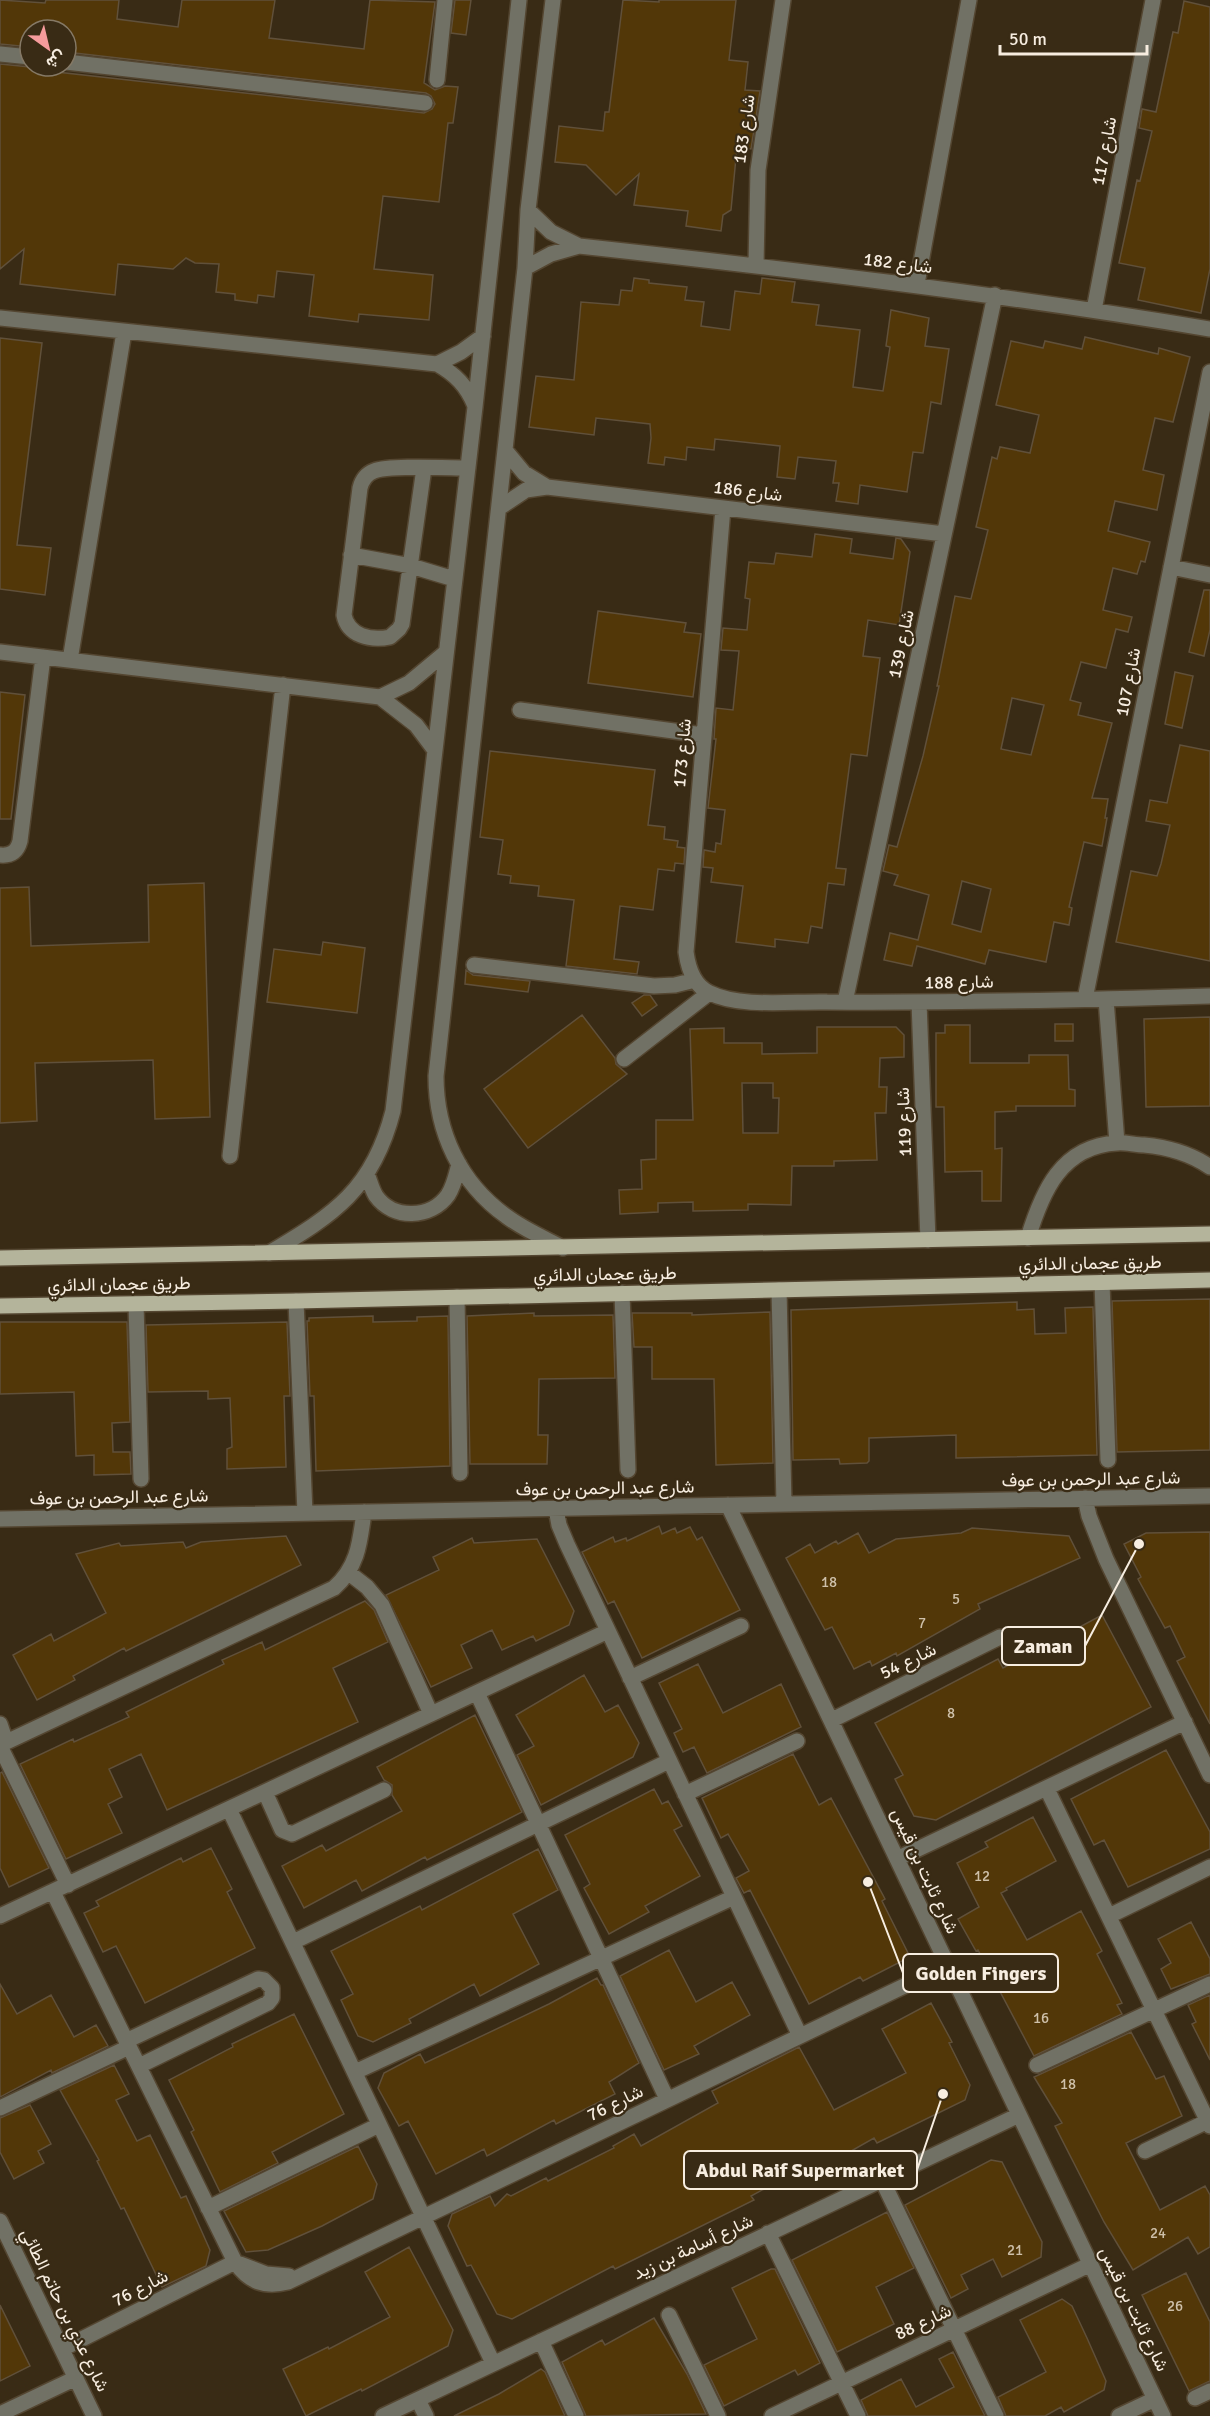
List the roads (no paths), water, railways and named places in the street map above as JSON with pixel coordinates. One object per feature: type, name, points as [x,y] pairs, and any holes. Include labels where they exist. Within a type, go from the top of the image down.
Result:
[{"type":"main road","name":"طريق عجمان الدائري","points":[[0,1258],[1210,1234]]},
{"type":"main road","name":"طريق عجمان الدائري","points":[[0,1305],[296,1301],[1210,1280]]},
{"type":"street","points":[[438,80],[445,0]]},
{"type":"street","points":[[269,1253],[330,1215],[356,1189],[367,1174],[386,1135],[397,1094],[445,653],[476,407],[519,0]]},
{"type":"street","points":[[553,0],[528,210],[525,268],[436,1076],[439,1115],[444,1132],[459,1164],[480,1193],[507,1217],[563,1248]]},
{"type":"street","name":"شارع 183","points":[[756,265],[755,202],[758,170],[783,0]]},
{"type":"street","points":[[917,284],[969,0]]},
{"type":"street","name":"شارع 117","points":[[1094,310],[1153,0]]},
{"type":"street","points":[[0,54],[18,56]]},
{"type":"street","points":[[78,63],[425,103]]},
{"type":"street","name":"شارع 182","points":[[528,210],[551,232],[579,246],[917,284],[1210,329]]},
{"type":"street","name":"شارع 182","points":[[525,268],[551,254],[579,246]]},
{"type":"street","name":"شارع 139","points":[[845,1002],[995,295]]},
{"type":"street","points":[[0,318],[436,364],[447,369],[465,386],[476,407]]},
{"type":"street","points":[[70,660],[124,332]]},
{"type":"street","points":[[436,364],[461,352],[483,336]]},
{"type":"street","name":"شارع 107","points":[[1085,999],[1210,372]]},
{"type":"street","name":"شارع 186","points":[[505,450],[524,473],[547,487]]},
{"type":"street","points":[[424,468],[411,566],[399,629],[395,634],[384,638],[364,636],[348,627],[344,615],[360,488],[365,477],[381,469],[424,468],[468,468]]},
{"type":"street","name":"شارع 186","points":[[499,508],[526,490],[547,487],[944,534]]},
{"type":"street","name":"شارع 173","points":[[709,993],[695,980],[687,962],[686,952],[723,508]]},
{"type":"street","points":[[351,555],[411,566],[454,579]]},
{"type":"street","points":[[1171,567],[1210,575]]},
{"type":"street","points":[[0,652],[380,697],[416,724],[434,749]]},
{"type":"street","points":[[380,697],[422,674],[445,653]]},
{"type":"street","points":[[0,855],[10,855],[15,852],[20,841],[43,657]]},
{"type":"street","points":[[230,1156],[284,685]]},
{"type":"street","points":[[520,710],[703,735]]},
{"type":"street","points":[[474,965],[654,986],[675,985],[695,980]]},
{"type":"street","points":[[624,1059],[709,993]]},
{"type":"street","name":"شارع 188","points":[[709,993],[741,1000],[845,1002],[1210,996]]},
{"type":"street","points":[[1106,999],[1117,1143]]},
{"type":"street","name":"شارع 119","points":[[919,1002],[928,1240]]},
{"type":"street","points":[[1028,1238],[1045,1190],[1057,1173],[1090,1148],[1117,1143],[1152,1146],[1181,1152],[1210,1167]]},
{"type":"street","points":[[367,1174],[375,1194],[390,1208],[410,1214],[420,1213],[440,1204],[447,1197],[459,1164]]},
{"type":"street","points":[[1102,1282],[1108,1460]]},
{"type":"street","points":[[779,1290],[784,1504]]},
{"type":"street","points":[[622,1293],[628,1470]]},
{"type":"street","points":[[457,1297],[460,1473]]},
{"type":"street","points":[[296,1301],[305,1514]]},
{"type":"street","points":[[136,1304],[141,1479]]},
{"type":"street","name":"شارع عبد الرحمن بن عوف","points":[[0,1519],[1210,1496]]},
{"type":"street","points":[[1085,1498],[1089,1516],[1106,1559],[1210,1775]]},
{"type":"street","name":"شارع ثابت بن قيس","points":[[728,1505],[1163,2416]]},
{"type":"street","points":[[556,1509],[562,1534],[800,2036]]},
{"type":"street","points":[[2,1744],[324,1594],[349,1573],[358,1553],[364,1512]]},
{"type":"street","points":[[349,1573],[368,1587],[382,1605],[431,1714]]},
{"type":"street","points":[[630,1678],[741,1626]]},
{"type":"street","points":[[0,1916],[608,1631]]},
{"type":"street","name":"شارع 54","points":[[832,1720],[1000,1637]]},
{"type":"street","points":[[477,1693],[667,2099]]},
{"type":"street","points":[[898,1858],[1185,1722]]},
{"type":"street","points":[[0,1724],[2,1744],[68,1885]]},
{"type":"street","points":[[685,1794],[797,1741]]},
{"type":"street","points":[[293,1942],[669,1761]]},
{"type":"street","points":[[1047,1789],[1209,2122],[1145,2151]]},
{"type":"street","points":[[265,1792],[282,1830],[292,1834],[384,1790]]},
{"type":"street","points":[[229,1809],[493,2363]]},
{"type":"street","points":[[1109,1916],[1210,1867]]},
{"type":"street","points":[[53,1892],[235,2262]]},
{"type":"street","points":[[355,2072],[734,1897]]},
{"type":"street","name":"شارع 76","points":[[62,2349],[235,2262],[266,2274],[298,2276],[948,1965]]},
{"type":"street","points":[[0,2108],[258,1979],[264,1980],[272,1988],[272,1998],[268,2003],[139,2066]]},
{"type":"street","points":[[1037,2065],[1210,1984]]},
{"type":"street","name":"شارع أسامة بن زيد","points":[[383,2416],[1019,2115]]},
{"type":"street","points":[[208,2208],[380,2125]]},
{"type":"street","points":[[882,2180],[996,2416]]},
{"type":"street","name":"شارع عدي بن حاتم الطائي","points":[[0,2221],[4,2241],[62,2349],[94,2416]]},
{"type":"street","points":[[768,2233],[858,2416]]},
{"type":"street","name":"شارع 88","points":[[772,2416],[1091,2264]]},
{"type":"street","points":[[669,2315],[718,2416]]},
{"type":"street","points":[[542,2341],[576,2416]]},
{"type":"street","points":[[0,2414],[76,2378]]},
{"type":"street","points":[[1194,2398],[1210,2391]]},
{"type":"street","points":[[1119,2416],[1155,2399]]},
{"type":"street","points":[[417,2400],[426,2416]]},
{"type":"place","name":"Zaman","points":[[1139,1544]]},
{"type":"place","name":"Golden Fingers","points":[[868,1882]]},
{"type":"place","name":"Abdul Raif Supermarket","points":[[943,2094]]}]
